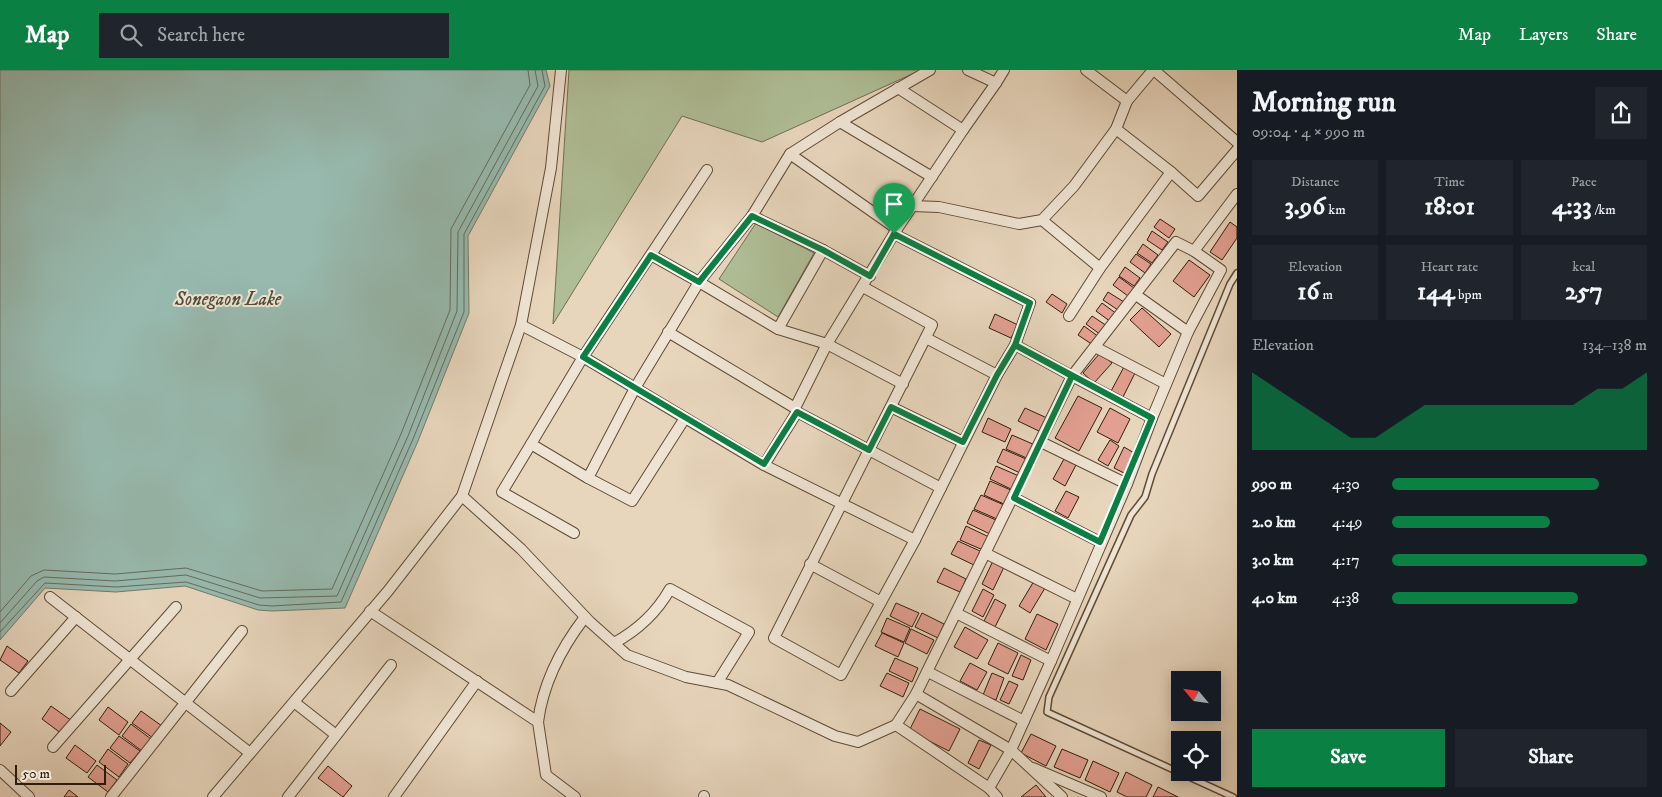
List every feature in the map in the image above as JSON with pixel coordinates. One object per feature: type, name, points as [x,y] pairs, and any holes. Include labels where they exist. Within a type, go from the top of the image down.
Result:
[{"type":"street","points":[[213,797],[370,611],[462,496],[521,325],[551,168],[561,70]]},
{"type":"street","points":[[588,478],[635,388],[699,282],[752,216],[790,154],[840,122],[930,70]]},
{"type":"street","points":[[968,70],[996,83]]},
{"type":"street","points":[[764,464],[796,410],[827,344],[912,206],[1004,70]]},
{"type":"street","points":[[1086,70],[1127,101]]},
{"type":"street","points":[[912,206],[939,207],[1018,224],[1042,220],[1074,186],[1116,129],[1127,101],[1154,70],[1237,142]]},
{"type":"street","points":[[898,88],[963,130]]},
{"type":"street","points":[[840,122],[932,177]]},
{"type":"street","points":[[1116,129],[1171,172],[1198,196],[1237,150]]},
{"type":"street","points":[[790,154],[896,231],[1030,303],[1015,345],[997,375],[915,540],[841,675],[774,638],[932,325],[863,287]]},
{"type":"street","points":[[574,533],[502,492],[583,357],[707,170]]},
{"type":"street","points":[[1069,316],[1100,268],[1171,172]]},
{"type":"street","points":[[1194,251],[1237,194]]},
{"type":"street","points":[[752,216],[823,250],[870,276]]},
{"type":"street","points":[[1042,220],[1100,268]]},
{"type":"street","points":[[462,496],[521,549],[585,617],[628,655],[686,677],[728,685],[835,736],[858,742],[896,725],[916,694],[1014,498],[1072,376],[1136,296],[1176,242],[1194,251],[1221,270],[1188,332],[1126,484],[1011,750],[988,788]]},
{"type":"street","points":[[778,330],[823,250]]},
{"type":"street","points":[[651,255],[778,330],[827,344],[903,384]]},
{"type":"street","points":[[1136,296],[1188,332]]},
{"type":"street","points":[[521,325],[583,357],[764,464],[915,540]]},
{"type":"street","points":[[668,332],[796,410],[941,488]]},
{"type":"street","points":[[926,338],[997,375]]},
{"type":"street","points":[[1015,345],[1152,418]]},
{"type":"street","points":[[1095,348],[1166,384]]},
{"type":"street","points":[[891,407],[963,442]]},
{"type":"street","points":[[531,444],[588,478],[632,501],[685,418]]},
{"type":"street","points":[[1041,442],[1126,484]]},
{"type":"street","points":[[1014,498],[1100,542]]},
{"type":"street","points":[[985,553],[1076,599]]},
{"type":"street","points":[[810,564],[881,602]]},
{"type":"street","points":[[614,643],[632,633],[661,605],[670,589],[749,632],[717,683]]},
{"type":"street","points":[[50,597],[250,753]]},
{"type":"street","points":[[53,747],[176,607]]},
{"type":"street","points":[[370,611],[538,722]]},
{"type":"street","points":[[956,613],[1051,661]]},
{"type":"street","points":[[11,691],[76,617]]},
{"type":"street","points":[[575,797],[546,776],[538,722],[540,704],[547,683],[571,636],[585,617]]},
{"type":"street","points":[[111,797],[242,631]]},
{"type":"street","points":[[288,797],[391,665]]},
{"type":"street","points":[[928,672],[1024,721]]},
{"type":"street","points":[[394,797],[476,681]]},
{"type":"street","points":[[916,694],[1011,750],[1062,797]]},
{"type":"street","points":[[294,702],[336,735]]},
{"type":"street","points":[[896,725],[988,788],[997,797]]},
{"type":"street","points":[[1026,765],[1101,797]]},
{"type":"street","points":[[0,770],[28,797]]},
{"type":"lane","points":[[1232,797],[1047,712],[1049,697],[1099,586],[1132,515],[1145,497],[1230,284],[1237,273]]},
{"type":"green space","points":[[569,70],[921,70],[762,142],[682,116],[553,324]]},
{"type":"green space","points":[[756,223],[814,253],[778,317],[719,279]]},
{"type":"water","name":"Sonegaon Lake","points":[[0,70],[546,70],[550,86],[468,236],[469,313],[418,441],[345,608],[258,610],[185,586],[116,592],[45,588],[0,640]]},
{"type":"building","points":[[1160,219],[1175,229],[1169,238],[1154,227]]},
{"type":"building","points":[[1230,222],[1237,227],[1237,238],[1222,260],[1210,252]]},
{"type":"building","points":[[1152,231],[1168,242],[1162,250],[1147,240]]},
{"type":"building","points":[[1143,244],[1158,255],[1152,263],[1137,253]]},
{"type":"building","points":[[1136,254],[1151,264],[1145,273],[1130,262]]},
{"type":"building","points":[[1189,260],[1210,275],[1194,297],[1173,281]]},
{"type":"building","points":[[1125,267],[1140,278],[1134,286],[1119,276]]},
{"type":"building","points":[[1119,277],[1134,288],[1128,296],[1113,285]]},
{"type":"building","points":[[1108,292],[1124,302],[1118,310],[1103,300]]},
{"type":"building","points":[[1052,294],[1067,304],[1062,313],[1046,302]]},
{"type":"building","points":[[1102,303],[1117,314],[1111,322],[1096,311]]},
{"type":"building","points":[[1142,308],[1171,334],[1159,347],[1130,320]]},
{"type":"building","points":[[995,314],[1018,325],[1011,338],[989,328]]},
{"type":"building","points":[[1092,316],[1107,326],[1101,335],[1086,324]]},
{"type":"building","points":[[1084,326],[1099,337],[1093,345],[1078,335]]},
{"type":"building","points":[[1100,353],[1112,363],[1094,383],[1083,373]]},
{"type":"building","points":[[1125,365],[1136,371],[1122,399],[1110,393]]},
{"type":"building","points":[[1078,396],[1102,408],[1079,451],[1055,438]]},
{"type":"building","points":[[1025,408],[1047,418],[1041,432],[1018,421]]},
{"type":"building","points":[[1110,408],[1130,419],[1118,443],[1097,432]]},
{"type":"building","points":[[988,418],[1011,429],[1005,442],[982,432]]},
{"type":"building","points":[[1012,435],[1035,445],[1029,459],[1006,449]]},
{"type":"building","points":[[1110,440],[1119,446],[1108,466],[1098,460]]},
{"type":"building","points":[[1124,447],[1136,454],[1126,474],[1114,468]]},
{"type":"building","points":[[1003,449],[1026,459],[1020,473],[997,462]]},
{"type":"building","points":[[1064,459],[1076,465],[1065,486],[1053,479]]},
{"type":"building","points":[[996,466],[1019,476],[1013,490],[990,479]]},
{"type":"building","points":[[990,481],[1013,491],[1006,505],[984,495]]},
{"type":"building","points":[[1066,491],[1079,497],[1068,518],[1055,511]]},
{"type":"building","points":[[981,495],[1004,505],[997,519],[974,509]]},
{"type":"building","points":[[973,510],[996,520],[990,534],[967,523]]},
{"type":"building","points":[[966,526],[989,537],[983,550],[960,540]]},
{"type":"building","points":[[958,541],[980,551],[974,565],[951,554]]},
{"type":"building","points":[[993,561],[1004,567],[993,590],[982,584]]},
{"type":"building","points":[[944,568],[966,579],[960,592],[937,582]]},
{"type":"building","points":[[1034,581],[1045,588],[1030,613],[1019,606]]},
{"type":"building","points":[[983,589],[994,595],[983,617],[972,611]]},
{"type":"building","points":[[995,599],[1006,605],[995,627],[984,621]]},
{"type":"building","points":[[896,603],[919,613],[912,627],[890,616]]},
{"type":"building","points":[[922,613],[944,624],[938,638],[915,627]]},
{"type":"building","points":[[1037,614],[1058,624],[1046,650],[1025,639]]},
{"type":"building","points":[[887,618],[910,628],[904,642],[881,632]]},
{"type":"building","points":[[965,627],[988,640],[977,659],[954,647]]},
{"type":"building","points":[[911,629],[934,640],[927,654],[905,643]]},
{"type":"building","points":[[882,633],[904,643],[898,657],[875,646]]},
{"type":"building","points":[[998,643],[1018,653],[1008,674],[988,664]]},
{"type":"building","points":[[7,646],[28,661],[19,673],[0,660]]},
{"type":"building","points":[[1021,655],[1031,660],[1023,680],[1012,676]]},
{"type":"building","points":[[895,658],[918,668],[912,682],[889,671]]},
{"type":"building","points":[[970,663],[987,672],[977,690],[960,681]]},
{"type":"building","points":[[887,673],[909,683],[903,697],[880,686]]},
{"type":"building","points":[[992,673],[1004,678],[996,700],[983,695]]},
{"type":"building","points":[[1009,681],[1018,685],[1009,704],[1000,700]]},
{"type":"building","points":[[51,706],[72,721],[62,734],[42,719]]},
{"type":"building","points":[[108,707],[128,722],[119,735],[99,720]]},
{"type":"building","points":[[920,709],[960,729],[949,751],[909,731]]},
{"type":"building","points":[[141,711],[162,726],[153,738],[132,723]]},
{"type":"building","points":[[0,723],[11,732],[0,746]]},
{"type":"building","points":[[131,724],[151,739],[142,751],[122,736]]},
{"type":"building","points":[[1031,734],[1056,746],[1046,766],[1021,753]]},
{"type":"building","points":[[119,736],[140,751],[130,763],[110,748]]},
{"type":"building","points":[[979,740],[991,745],[979,769],[968,763]]},
{"type":"building","points":[[75,745],[96,761],[87,773],[66,758]]},
{"type":"building","points":[[108,749],[128,764],[119,777],[99,762]]},
{"type":"building","points":[[1062,749],[1088,760],[1080,778],[1054,767]]},
{"type":"building","points":[[1093,761],[1119,773],[1110,792],[1085,780]]},
{"type":"building","points":[[97,765],[117,780],[108,792],[88,777]]},
{"type":"building","points":[[328,766],[352,786],[343,797],[318,778]]},
{"type":"building","points":[[1126,772],[1152,785],[1146,797],[1127,797],[1117,792]]},
{"type":"building","points":[[1036,785],[1046,797],[1021,797]]},
{"type":"building","points":[[1158,787],[1178,797],[1153,797]]},
{"type":"building","points":[[69,790],[78,797],[64,797]]},
{"type":"route","points":[[894,234],[870,276],[823,250],[752,216],[699,282],[651,255],[583,357],[764,464],[797,412],[869,450],[891,407],[963,442],[997,375],[1015,345],[1072,376],[1014,498],[1100,542],[1126,484],[1152,418],[1015,345],[1030,303],[894,234]]}]
